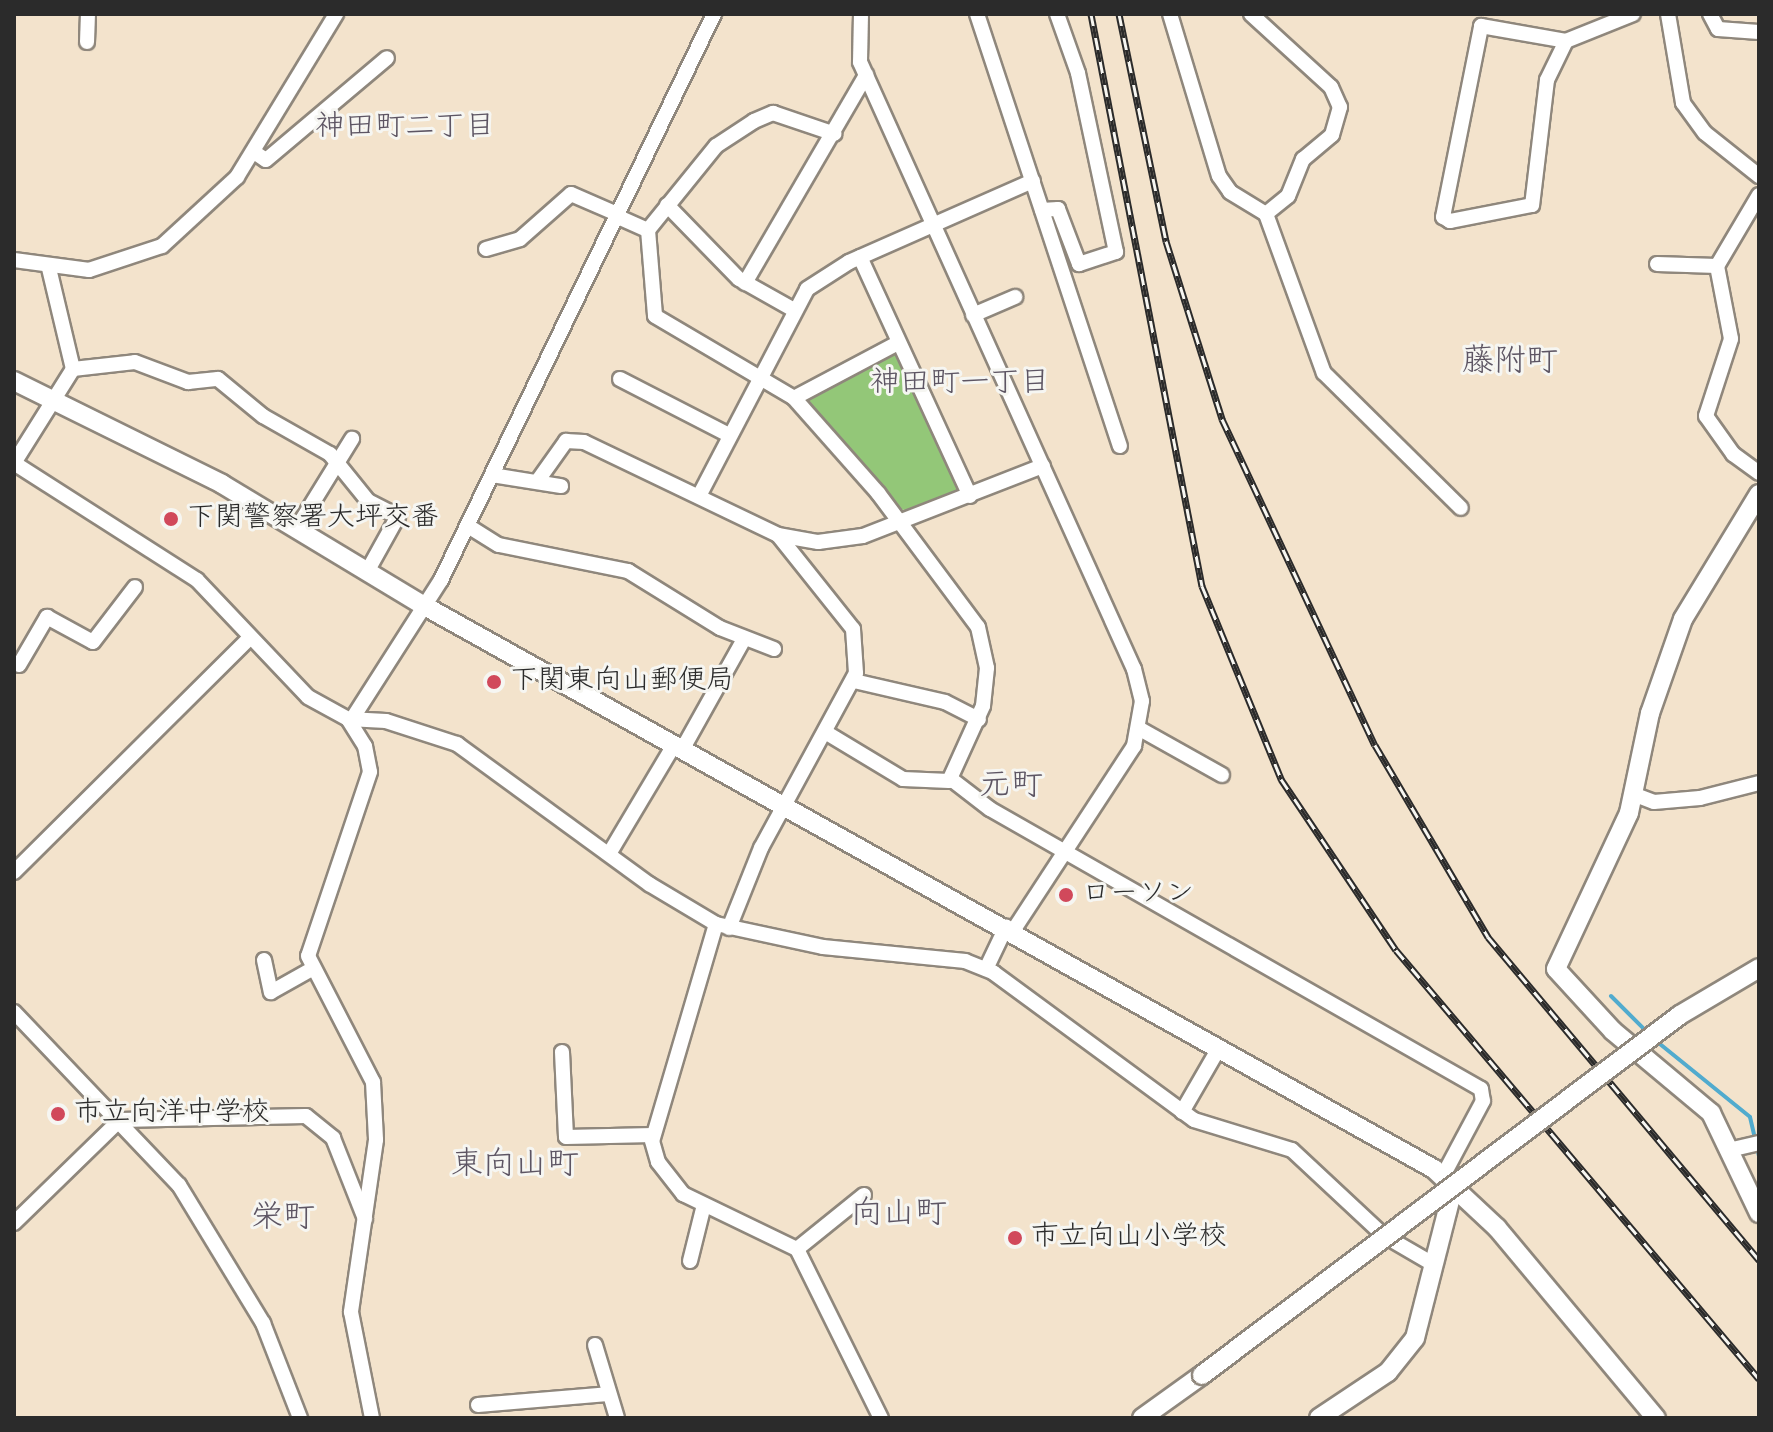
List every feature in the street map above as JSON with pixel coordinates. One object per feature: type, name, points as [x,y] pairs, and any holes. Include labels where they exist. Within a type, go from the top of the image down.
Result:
[{"type":"street","points":[[87,42],[88,14]]},
{"type":"street","points":[[14,260],[49,268],[89,270],[162,246],[254,152],[336,14]]},
{"type":"street","points":[[351,718],[468,526],[714,14]]},
{"type":"street","points":[[861,14],[866,75],[1134,669],[1140,729],[986,969]]},
{"type":"street","points":[[977,14],[1120,446]]},
{"type":"street","points":[[1042,210],[1058,209],[1079,264],[1116,252],[1078,73],[1057,14]]},
{"type":"street","points":[[1170,14],[1224,187],[1266,214],[1324,373],[1461,508]]},
{"type":"street","points":[[1251,14],[1331,87],[1340,107],[1332,135],[1303,159],[1288,196],[1266,214]]},
{"type":"street","points":[[1566,41],[1547,80],[1532,205],[1450,221],[1443,217],[1481,26],[1566,41],[1633,14]]},
{"type":"street","points":[[1668,14],[1683,103],[1705,133],[1759,176]]},
{"type":"street","points":[[1710,14],[1718,29],[1759,32]]},
{"type":"street","points":[[254,152],[266,160],[387,58]]},
{"type":"street","points":[[745,283],[835,134],[866,75]]},
{"type":"street","points":[[835,134],[768,115],[716,146],[648,230],[651,312],[794,398],[899,522],[978,627],[987,668],[979,719],[951,779]]},
{"type":"street","points":[[699,496],[807,289],[860,257],[1033,181]]},
{"type":"street","points":[[486,249],[520,239],[571,194],[648,230]]},
{"type":"street","points":[[1759,195],[1717,266],[1731,339],[1706,416],[1733,454],[1759,473]]},
{"type":"street","points":[[667,205],[745,283],[794,310]]},
{"type":"street","points":[[860,257],[970,496]]},
{"type":"street","points":[[1657,264],[1717,266]]},
{"type":"street","points":[[49,268],[73,369],[14,463],[197,580],[308,697],[351,718],[457,744],[609,854],[723,926],[986,969],[1182,1112],[1292,1150],[1383,1235],[1433,1264]]},
{"type":"street","points":[[973,315],[1015,297]]},
{"type":"street","points":[[794,398],[898,343]]},
{"type":"street","points":[[73,369],[135,362],[188,382],[218,379],[337,464],[368,501],[398,516],[367,572]]},
{"type":"street","points":[[620,379],[729,435]]},
{"type":"street","points":[[14,381],[55,399],[297,528],[421,604],[1009,929],[1448,1180],[1656,1418]]},
{"type":"street","points":[[297,528],[352,439]]},
{"type":"street","points":[[539,479],[566,441],[584,442],[778,535],[846,539],[970,496],[1043,466]]},
{"type":"street","points":[[492,475],[539,479],[561,486]]},
{"type":"street","points":[[1759,494],[1683,619],[1650,713],[1633,794],[1556,969],[1643,1059],[1691,1091],[1746,1146],[1759,1213]]},
{"type":"street","points":[[468,526],[499,545],[628,571],[744,639],[774,649]]},
{"type":"street","points":[[778,535],[853,629],[854,681],[723,926],[653,1135],[664,1175],[704,1205],[797,1249],[881,1418]]},
{"type":"street","points":[[16,666],[47,617],[93,642],[135,587]]},
{"type":"street","points":[[14,872],[250,638]]},
{"type":"street","points":[[609,854],[744,639]]},
{"type":"street","points":[[854,681],[945,702],[979,719]]},
{"type":"street","points":[[351,718],[365,746],[370,772],[312,939],[312,969],[373,1082],[376,1140],[351,1312],[372,1418]]},
{"type":"street","points":[[1140,729],[1222,775]]},
{"type":"street","points":[[825,732],[903,779],[951,779],[1062,847],[1481,1089],[1483,1101],[1448,1180],[1433,1264],[1408,1349],[1375,1383],[1319,1418]]},
{"type":"street","points":[[1633,794],[1654,802],[1700,798],[1759,783]]},
{"type":"street","points":[[264,960],[271,992],[312,969]]},
{"type":"street","points":[[1142,1418],[1680,1015],[1759,968]]},
{"type":"street","points":[[14,1012],[179,1185],[218,1244],[263,1323],[300,1418]]},
{"type":"street","points":[[1182,1112],[1219,1048]]},
{"type":"street","points":[[562,1052],[566,1137],[653,1135]]},
{"type":"street","points":[[14,1223],[120,1120],[314,1119],[333,1138],[365,1219]]},
{"type":"street","points":[[797,1249],[864,1195]]},
{"type":"street","points":[[690,1261],[704,1205]]},
{"type":"street","points":[[595,1345],[617,1418]]},
{"type":"street","points":[[478,1405],[608,1394]]},
{"type":"green space","points":[[890,351],[899,353],[962,489],[912,511],[898,509],[804,400]]},
{"type":"waterway","points":[[1611,996],[1649,1034]]},
{"type":"waterway","points":[[1655,1040],[1750,1117],[1759,1156]]},
{"type":"railway","points":[[1091,14],[1202,586],[1281,779],[1396,950],[1759,1379]]},
{"type":"railway","points":[[1119,14],[1166,241],[1222,419],[1375,745],[1488,937],[1759,1260]]},
{"type":"place","name":"下関警察署大坪交番","points":[[171,519]]},
{"type":"place","name":"下関東向山郵便局","points":[[494,682]]},
{"type":"place","name":"ローソン","points":[[1066,895]]},
{"type":"place","name":"市立向洋中学校","points":[[58,1114]]},
{"type":"place","name":"市立向山小学校","points":[[1015,1238]]},
{"type":"district","name":"神田町二丁目","points":[[405,128]]},
{"type":"district","name":"藤附町","points":[[1510,363]]},
{"type":"district","name":"神田町一丁目","points":[[960,384]]},
{"type":"district","name":"元町","points":[[1011,787]]},
{"type":"district","name":"東向山町","points":[[515,1166]]},
{"type":"district","name":"向山町","points":[[899,1215]]},
{"type":"district","name":"栄町","points":[[283,1219]]}]
